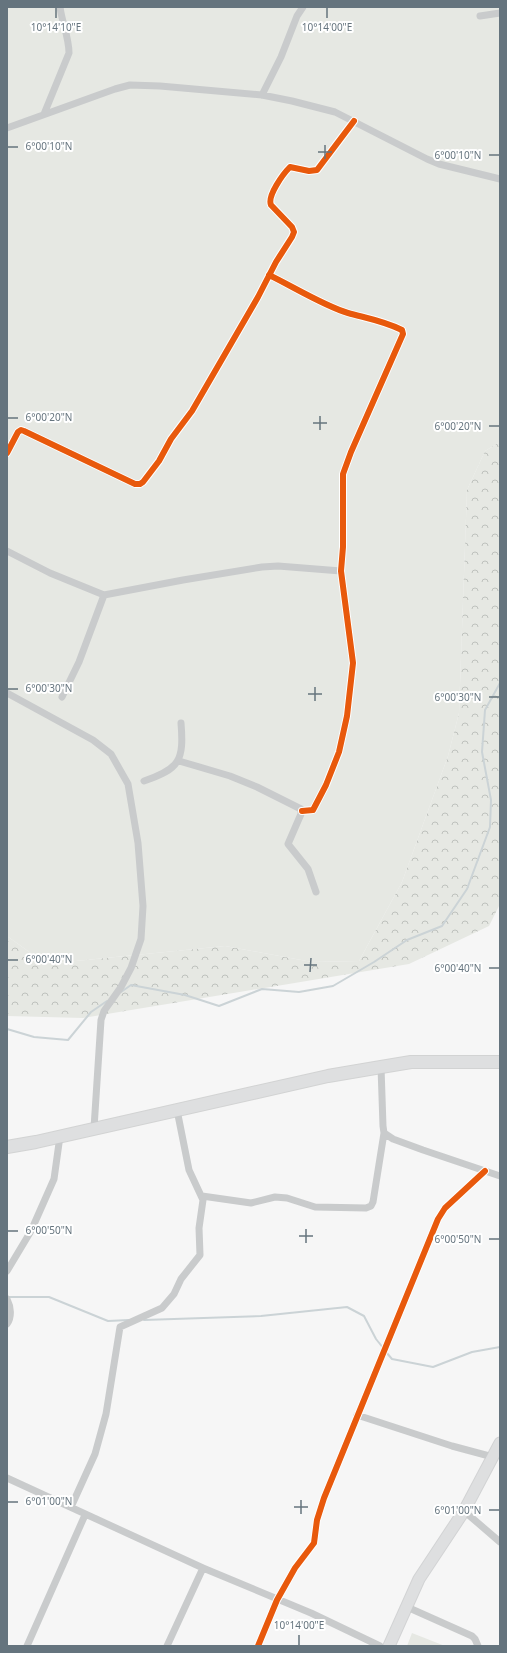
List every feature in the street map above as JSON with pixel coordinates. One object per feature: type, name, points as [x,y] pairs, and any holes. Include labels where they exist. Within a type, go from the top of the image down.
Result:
[{"type":"highway","points":[[7,1147],[328,1076],[418,1062],[500,1062]]},
{"type":"main road","points":[[389,1646],[408,1607],[419,1579],[464,1511],[500,1443]]},
{"type":"street","points":[[44,114],[69,53],[69,43],[63,26],[60,7]]},
{"type":"street","points":[[262,96],[281,57],[297,16],[303,7]]},
{"type":"street","points":[[480,16],[500,13]]},
{"type":"street","points":[[7,128],[99,93],[130,85],[160,86],[262,96],[292,101],[335,112],[354,120],[427,159],[466,171],[500,179]]},
{"type":"street","points":[[7,453],[18,432],[21,430],[135,484],[140,484],[143,482],[159,461],[171,439],[192,411],[292,237],[294,232],[292,227],[269,201],[271,195],[290,167],[309,171],[317,170],[354,120]]},
{"type":"street","points":[[179,761],[230,776],[258,787],[301,809],[302,811],[313,810],[326,785],[339,752],[347,716],[353,663],[341,571],[343,547],[343,474],[351,452],[403,334],[402,330],[395,326],[332,307],[269,275]]},
{"type":"street","points":[[7,551],[50,573],[104,595],[262,567],[278,566],[341,571]]},
{"type":"street","points":[[62,697],[79,662],[104,595]]},
{"type":"street","points":[[7,693],[92,740],[111,754],[128,784],[131,794],[138,843],[143,906],[141,939],[131,968],[121,987],[104,1011],[101,1020],[94,1128]]},
{"type":"street","points":[[144,781],[163,775],[179,761],[183,740],[181,723]]},
{"type":"street","points":[[302,811],[288,844],[308,869],[316,892]]},
{"type":"street","points":[[202,1196],[252,1204],[275,1197],[287,1198],[315,1207],[366,1208],[371,1206],[373,1202],[384,1133],[381,1067]]},
{"type":"street","points":[[71,1507],[95,1454],[106,1414],[120,1327],[162,1308],[174,1294],[181,1279],[200,1255],[199,1228],[202,1196],[189,1170],[177,1110]]},
{"type":"street","points":[[384,1133],[393,1139],[500,1176]]},
{"type":"street","points":[[7,1271],[31,1231],[54,1179],[60,1136]]},
{"type":"street","points":[[258,1646],[278,1600],[295,1568],[314,1543],[319,1513],[357,1415],[438,1219],[445,1208],[484,1171]]},
{"type":"street","points":[[7,1299],[11,1311],[9,1323],[7,1324]]},
{"type":"street","points":[[357,1415],[452,1446],[493,1457]]},
{"type":"street","points":[[7,1478],[203,1568],[311,1613],[380,1646]]},
{"type":"street","points":[[464,1511],[500,1542]]},
{"type":"street","points":[[27,1646],[85,1515]]},
{"type":"street","points":[[167,1646],[203,1568]]},
{"type":"street","points":[[408,1607],[472,1636],[478,1646]]},
{"type":"green space","points":[[7,7],[500,7],[500,442],[485,451],[467,490],[459,713],[448,756],[402,882],[359,961],[312,962],[225,946],[46,964],[7,936]]},
{"type":"green space","points":[[500,442],[500,904],[489,926],[409,964],[83,1018],[7,1016],[7,936],[46,964],[225,946],[312,962],[359,961],[402,882],[448,756],[459,713],[467,490],[485,451]]},
{"type":"green space","points":[[412,1633],[445,1646],[407,1646]]},
{"type":"waterway","points":[[121,992],[131,985],[185,995],[219,1006],[262,989],[299,992],[333,986],[374,962],[407,940],[442,926],[467,889],[490,827],[491,800],[482,752],[485,710],[500,683]]},
{"type":"waterway","points":[[7,1029],[34,1037],[68,1040],[91,1012],[107,1001]]},
{"type":"waterway","points":[[8,1297],[49,1297],[108,1321],[129,1320]]},
{"type":"waterway","points":[[144,1320],[261,1316],[347,1307],[364,1316],[376,1339],[384,1349]]},
{"type":"waterway","points":[[386,1352],[392,1359],[433,1367],[472,1352],[500,1347]]},
{"type":"cycle path","points":[[7,453],[18,432],[21,430],[135,484],[140,484],[143,482],[159,461],[171,439],[192,411],[258,297],[276,262],[292,237],[294,232],[292,227],[271,205],[271,196],[276,185],[290,167],[309,171],[317,170],[354,121]]},
{"type":"cycle path","points":[[269,275],[329,306],[388,324],[402,330],[403,334],[351,452],[343,474],[343,547],[341,571],[353,663],[347,716],[339,752],[326,785],[313,810],[302,811]]},
{"type":"cycle path","points":[[258,1646],[277,1600],[295,1568],[314,1543],[317,1520],[324,1498],[438,1219],[445,1208],[485,1171]]}]
